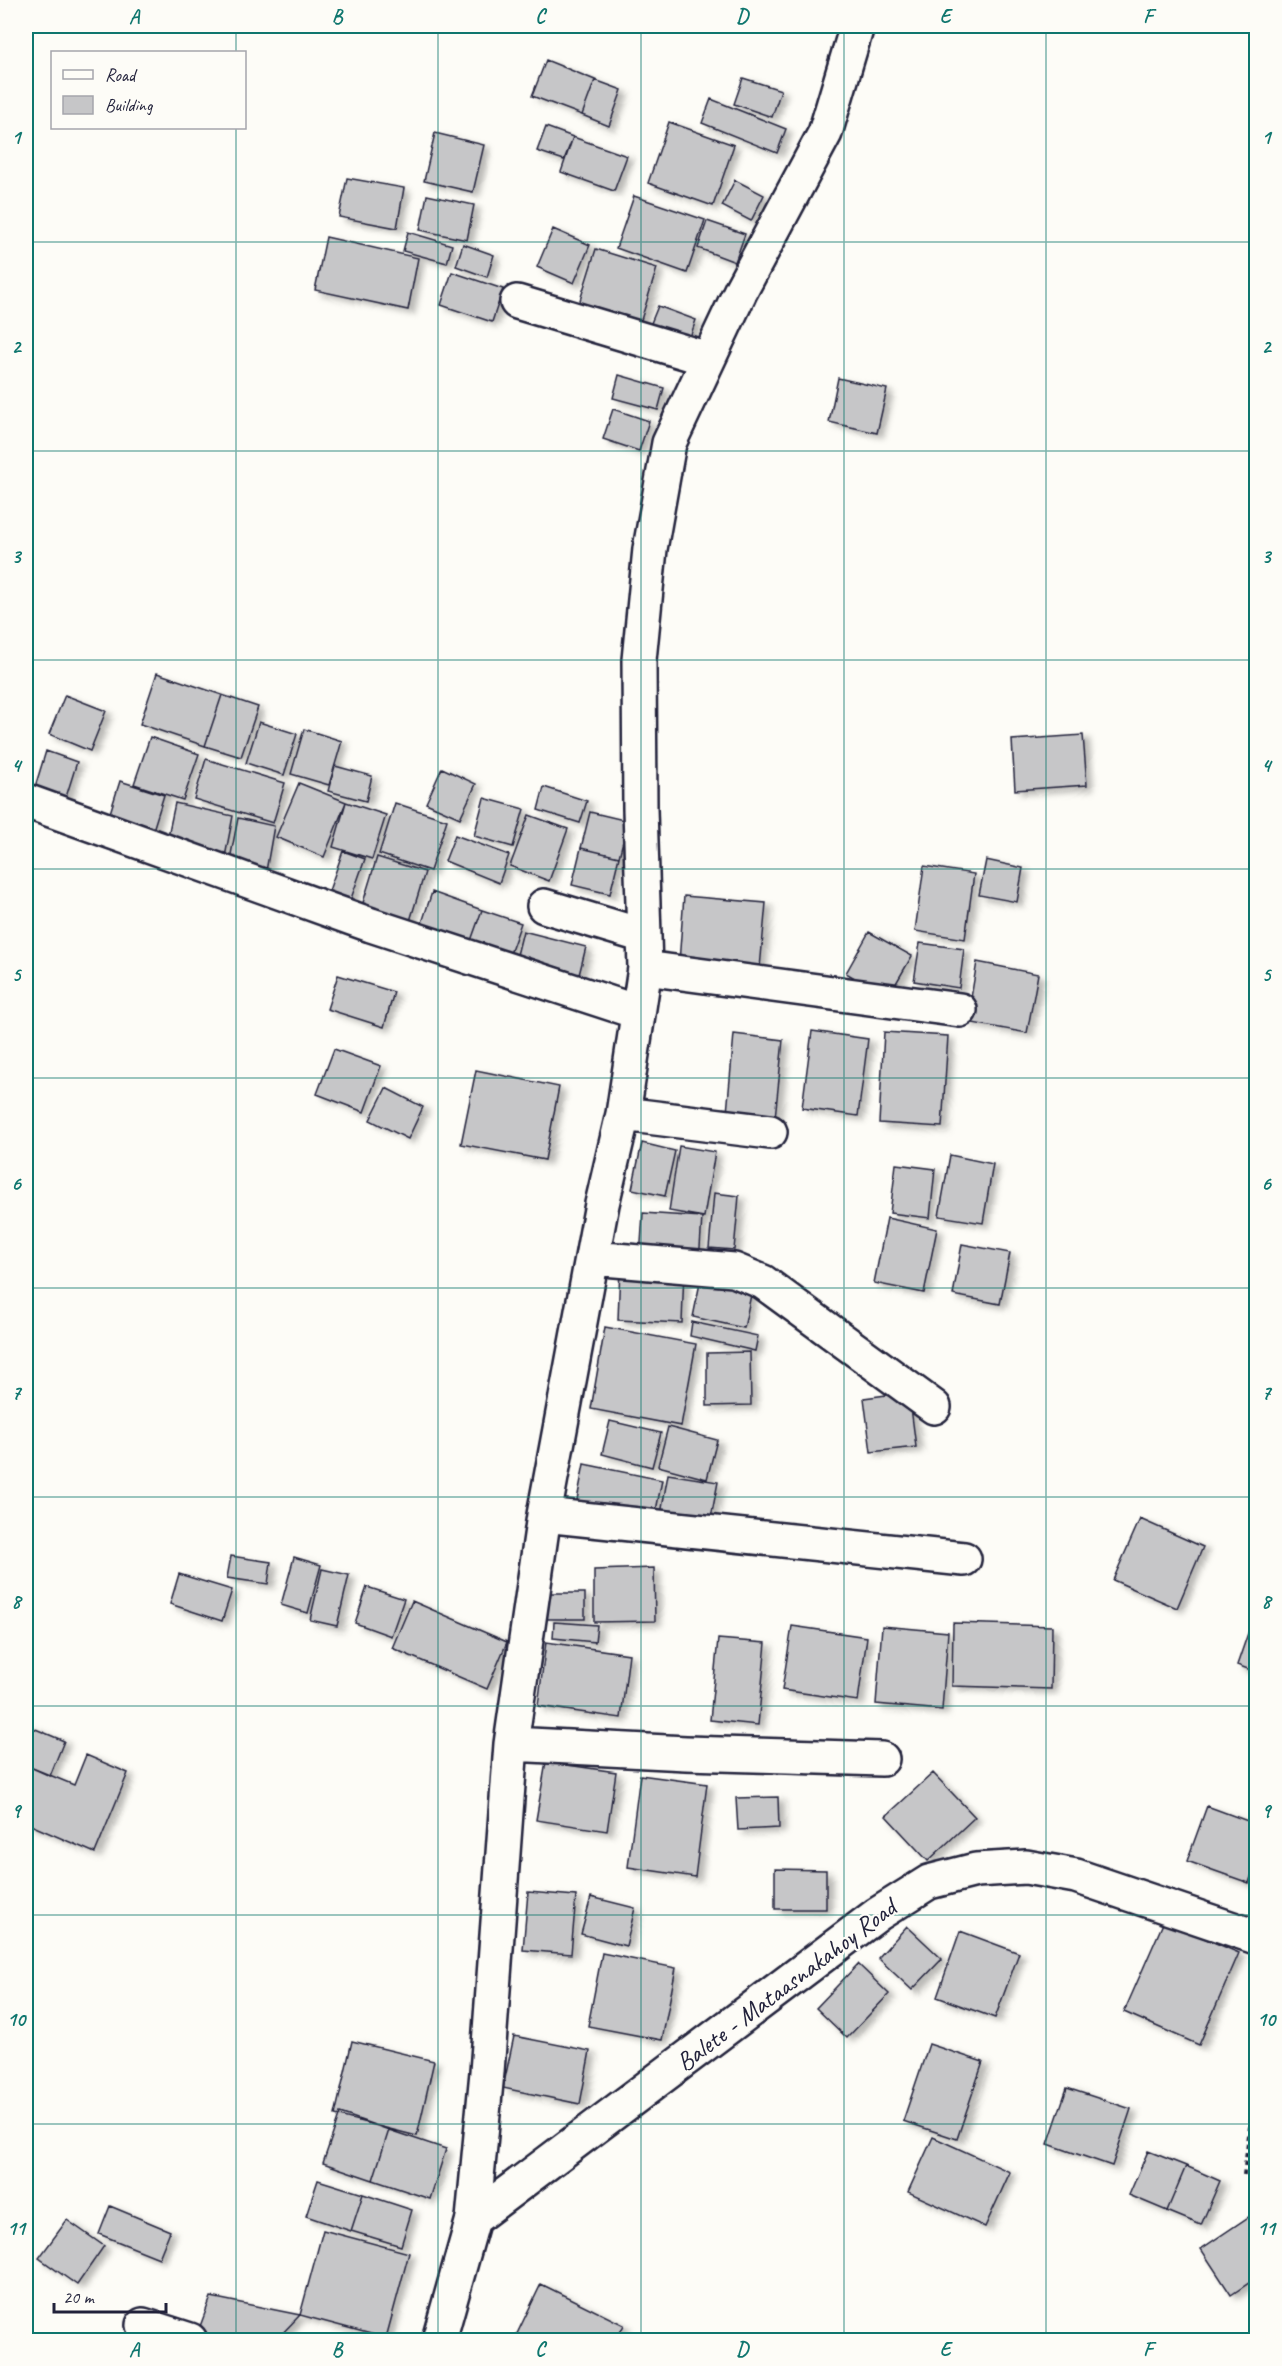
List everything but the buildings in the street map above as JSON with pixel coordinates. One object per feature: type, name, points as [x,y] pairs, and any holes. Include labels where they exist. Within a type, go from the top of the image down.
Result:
[{"type":"street","points":[[439,2340],[473,2219],[487,2072],[511,1744],[544,1515],[592,1258],[622,1114],[645,952],[640,808],[639,660],[650,549],[669,443],[741,290],[825,133],[857,26]]},
{"type":"street","points":[[517,302],[708,359]]},
{"type":"street","points":[[26,801],[371,925],[637,1012]]},
{"type":"street","points":[[543,906],[645,952],[960,1010]]},
{"type":"street","points":[[622,1114],[770,1132]]},
{"type":"street","points":[[592,1258],[734,1270],[764,1282],[934,1407]]},
{"type":"street","points":[[544,1515],[964,1558]]},
{"type":"street","points":[[511,1744],[882,1759]]},
{"type":"street","name":"Balete - Mataasnakahoy Road","points":[[473,2219],[878,1914],[929,1882],[976,1870],[1026,1867],[1076,1876],[1257,1937]]},
{"type":"street","points":[[143,2325],[190,2340]]},
{"type":"path","points":[[1244,2175],[1257,2078]]}]
